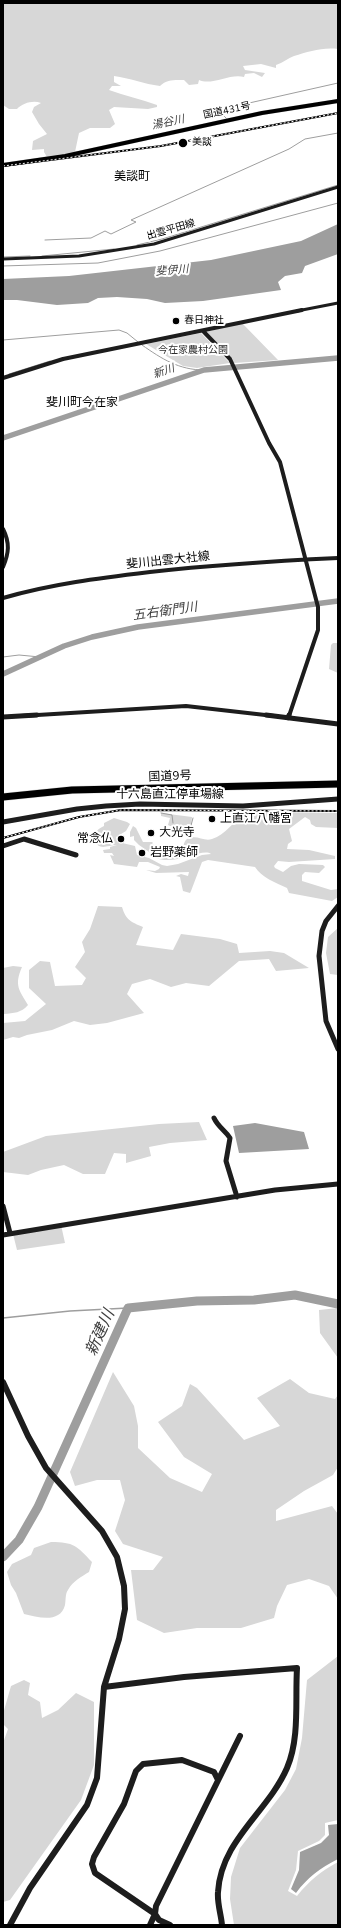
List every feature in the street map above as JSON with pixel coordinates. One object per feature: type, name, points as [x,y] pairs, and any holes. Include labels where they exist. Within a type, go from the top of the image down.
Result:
[{"type":"highway","name":"国道431号","points":[[3,165],[59,157],[262,113],[338,101]]},
{"type":"highway","name":"国道9号","points":[[3,798],[72,790],[338,784]]},
{"type":"street","name":"出雲平田線","points":[[3,259],[79,256],[144,246],[188,234],[338,187]]},
{"type":"street","points":[[3,378],[63,359],[338,303]]},
{"type":"street","points":[[202,331],[230,359],[269,443],[284,471],[318,607],[318,630],[288,718]]},
{"type":"street","points":[[3,530],[10,542],[10,548],[3,567]]},
{"type":"street","name":"斐川出雲大社線","points":[[3,598],[48,586],[102,578],[237,563],[338,558]]},
{"type":"street","points":[[3,717],[186,706],[338,724]]},
{"type":"street","name":"十六島直江停車場線","points":[[3,822],[77,809],[106,806],[140,804],[243,806],[338,799]]},
{"type":"street","points":[[3,846],[24,839],[76,855]]},
{"type":"street","points":[[338,906],[326,922],[320,938],[321,981],[326,1021],[332,1039],[338,1049]]},
{"type":"street","points":[[214,1118],[217,1125],[227,1133],[230,1138],[226,1160],[237,1197]]},
{"type":"street","points":[[3,1235],[275,1190],[338,1184]]},
{"type":"street","points":[[3,1206],[10,1233]]},
{"type":"street","points":[[3,1382],[28,1436],[50,1473],[106,1537],[117,1557],[122,1579],[125,1609],[119,1638],[104,1687],[97,1778],[87,1805],[30,1888],[10,1925]]},
{"type":"street","points":[[104,1687],[184,1677],[297,1668],[292,1741],[287,1767],[273,1793],[231,1846],[224,1862],[218,1892],[222,1925]]},
{"type":"street","points":[[150,1925],[155,1914],[156,1906],[240,1736]]},
{"type":"street","points":[[170,1925],[160,1920],[155,1914],[95,1873],[92,1864],[94,1857],[124,1804],[136,1771],[143,1764],[182,1760],[188,1761],[214,1772],[218,1780]]},
{"type":"green space","points":[[3,3],[338,3],[338,49],[321,49],[294,56],[276,65],[276,68],[261,64],[243,66],[245,70],[265,73],[262,77],[254,73],[245,74],[244,77],[239,76],[210,82],[199,80],[198,84],[189,85],[184,80],[171,80],[160,86],[114,76],[114,82],[121,86],[112,86],[109,90],[157,105],[157,107],[148,109],[114,107],[109,110],[115,124],[110,128],[90,128],[79,133],[75,152],[47,157],[44,149],[32,150],[33,141],[47,134],[32,112],[34,107],[41,103],[28,103],[17,109],[9,109],[3,105]]},
{"type":"green space","points":[[242,323],[278,360],[234,363],[206,332]]},
{"type":"green space","name":"今在家農村公園","points":[[201,333],[230,363],[197,368],[183,366],[146,344]]},
{"type":"green space","points":[[333,643],[338,643],[338,673],[329,669],[331,645]]},
{"type":"green space","points":[[254,812],[338,813],[338,828],[316,827],[305,817],[289,829],[292,841],[288,844],[287,849],[309,850],[335,856],[335,859],[289,862],[278,861],[274,866],[283,872],[291,866],[299,864],[323,865],[325,867],[319,873],[305,872],[302,875],[302,881],[331,890],[338,889],[338,897],[332,901],[289,893],[287,888],[265,877],[255,867],[208,860],[202,862],[190,893],[183,891],[180,877],[176,876],[181,874],[188,876],[189,872],[156,873],[146,870],[155,871],[160,867],[148,862],[139,862],[137,867],[114,864],[110,855],[114,856],[112,853],[104,853],[103,850],[110,849],[110,847],[117,845],[101,847],[93,839],[97,831],[104,826],[104,823],[114,818],[127,822],[130,824],[126,831],[116,837],[118,842],[135,846],[137,855],[149,858],[167,866],[178,864],[202,855],[211,854],[207,852],[171,860],[156,858],[182,853],[187,839],[194,837],[206,840],[212,839],[217,837],[247,814]]},
{"type":"green space","points":[[161,813],[192,817],[191,826],[170,826],[168,825],[170,818],[161,816]]},
{"type":"green space","points":[[133,826],[136,828],[143,842],[153,842],[152,843],[159,851],[173,847],[177,849],[177,852],[155,856],[139,845],[134,840],[134,836],[130,837],[130,832]]},
{"type":"green space","points":[[98,906],[122,907],[125,915],[130,920],[143,927],[136,945],[173,950],[181,934],[220,939],[237,944],[239,953],[270,951],[284,953],[309,968],[276,971],[269,959],[239,961],[209,986],[186,983],[171,987],[150,979],[132,984],[127,994],[144,1013],[107,1023],[90,1025],[74,1021],[52,1030],[19,1038],[13,1037],[3,1040],[3,1023],[25,1021],[46,1004],[29,988],[29,970],[40,961],[50,962],[55,986],[82,985],[86,978],[75,967],[85,952],[82,942],[90,929]]},
{"type":"green space","points":[[338,928],[338,975],[330,974],[326,953],[328,937]]},
{"type":"green space","points":[[13,966],[22,967],[18,978],[18,983],[22,995],[28,1005],[20,1011],[4,1014],[3,968]]},
{"type":"green space","points":[[199,1122],[207,1140],[170,1143],[149,1147],[151,1156],[126,1163],[126,1154],[114,1153],[105,1174],[83,1174],[64,1165],[41,1170],[28,1175],[3,1172],[3,1152],[46,1136],[159,1124]]},
{"type":"green space","points":[[61,1225],[65,1243],[17,1250],[13,1234]]},
{"type":"green space","points":[[338,1308],[338,1358],[320,1333],[319,1310]]},
{"type":"green space","points":[[113,1372],[134,1406],[138,1426],[138,1448],[170,1478],[202,1492],[212,1474],[184,1457],[158,1422],[182,1406],[190,1384],[197,1388],[244,1440],[280,1426],[257,1398],[290,1379],[309,1393],[335,1399],[338,1395],[338,1467],[333,1475],[304,1491],[276,1510],[276,1521],[332,1506],[338,1514],[338,1599],[329,1586],[309,1579],[287,1585],[277,1606],[274,1618],[241,1628],[197,1628],[164,1633],[137,1620],[131,1570],[153,1570],[163,1557],[123,1544],[115,1531],[125,1500],[120,1480],[97,1480],[75,1486],[70,1472]]},
{"type":"green space","points":[[51,1542],[70,1544],[82,1552],[92,1562],[89,1572],[72,1584],[66,1593],[65,1605],[58,1615],[48,1618],[24,1614],[7,1572],[12,1564],[31,1555],[34,1548]]},
{"type":"green space","points":[[338,1656],[338,1820],[325,1823],[325,1835],[319,1841],[298,1851],[296,1870],[288,1891],[297,1896],[316,1877],[338,1862],[338,1925],[234,1925],[230,1899],[231,1877],[240,1848],[285,1790],[296,1769],[302,1738],[307,1680]]},
{"type":"green space","points":[[24,1680],[30,1683],[28,1695],[40,1702],[42,1718],[58,1710],[76,1693],[94,1702],[94,1765],[81,1800],[10,1900],[3,1902],[3,1743],[8,1729],[3,1724],[3,1714],[11,1686]]},
{"type":"water","name":"斐伊川","points":[[338,224],[338,254],[305,266],[302,273],[285,276],[278,282],[281,290],[203,301],[165,303],[147,299],[117,297],[98,298],[88,303],[57,305],[17,300],[3,300],[3,279],[69,276],[211,260],[301,241]]},
{"type":"water","points":[[255,1123],[304,1132],[309,1149],[239,1153],[233,1126]]},
{"type":"water","points":[[338,1824],[338,1859],[314,1874],[296,1893],[291,1889],[299,1870],[300,1852],[321,1843],[329,1835],[328,1825]]},
{"type":"waterway","points":[[227,119],[218,110],[338,83]]},
{"type":"waterway","points":[[45,240],[91,238],[105,231],[111,234],[136,222],[131,220],[289,149],[305,139],[338,133]]},
{"type":"waterway","points":[[137,245],[162,239],[338,185]]},
{"type":"waterway","points":[[3,266],[98,263],[160,251],[338,203]]},
{"type":"waterway","points":[[42,256],[114,249]]},
{"type":"waterway","points":[[3,257],[30,256]]},
{"type":"waterway","points":[[3,340],[119,330],[127,333],[138,342]]},
{"type":"waterway","points":[[142,345],[171,363],[195,370],[204,370]]},
{"type":"waterway","name":"新川","points":[[3,438],[204,370],[338,358]]},
{"type":"waterway","points":[[9,374],[50,361]]},
{"type":"waterway","name":"五右衛門川","points":[[3,674],[64,646],[92,637],[138,627],[338,601]]},
{"type":"waterway","points":[[3,657],[19,655],[40,657]]},
{"type":"waterway","points":[[161,813],[172,815],[173,823]]},
{"type":"waterway","points":[[188,837],[193,818]]},
{"type":"waterway","name":"新建川","points":[[3,1557],[19,1540],[38,1507],[128,1308],[197,1301],[254,1300],[295,1295],[338,1304]]},
{"type":"waterway","points":[[3,1318],[70,1311],[128,1308]]},
{"type":"railway","points":[[3,166],[161,146],[338,113]]},
{"type":"railway","points":[[3,838],[79,817],[121,810],[338,811]]},
{"type":"place","name":"美談","points":[[183,143]]},
{"type":"place","name":"春日神社","points":[[176,321]]},
{"type":"place","name":"上直江八幡宮","points":[[212,819]]},
{"type":"place","name":"大光寺","points":[[151,833]]},
{"type":"place","name":"常念仏","points":[[121,839]]},
{"type":"place","name":"岩野薬師","points":[[142,853]]},
{"type":"district","name":"美談町","points":[[132,177]]},
{"type":"district","name":"斐川町今在家","points":[[82,403]]},
{"type":"water label","name":"湯谷川","points":[[168,123]]}]
